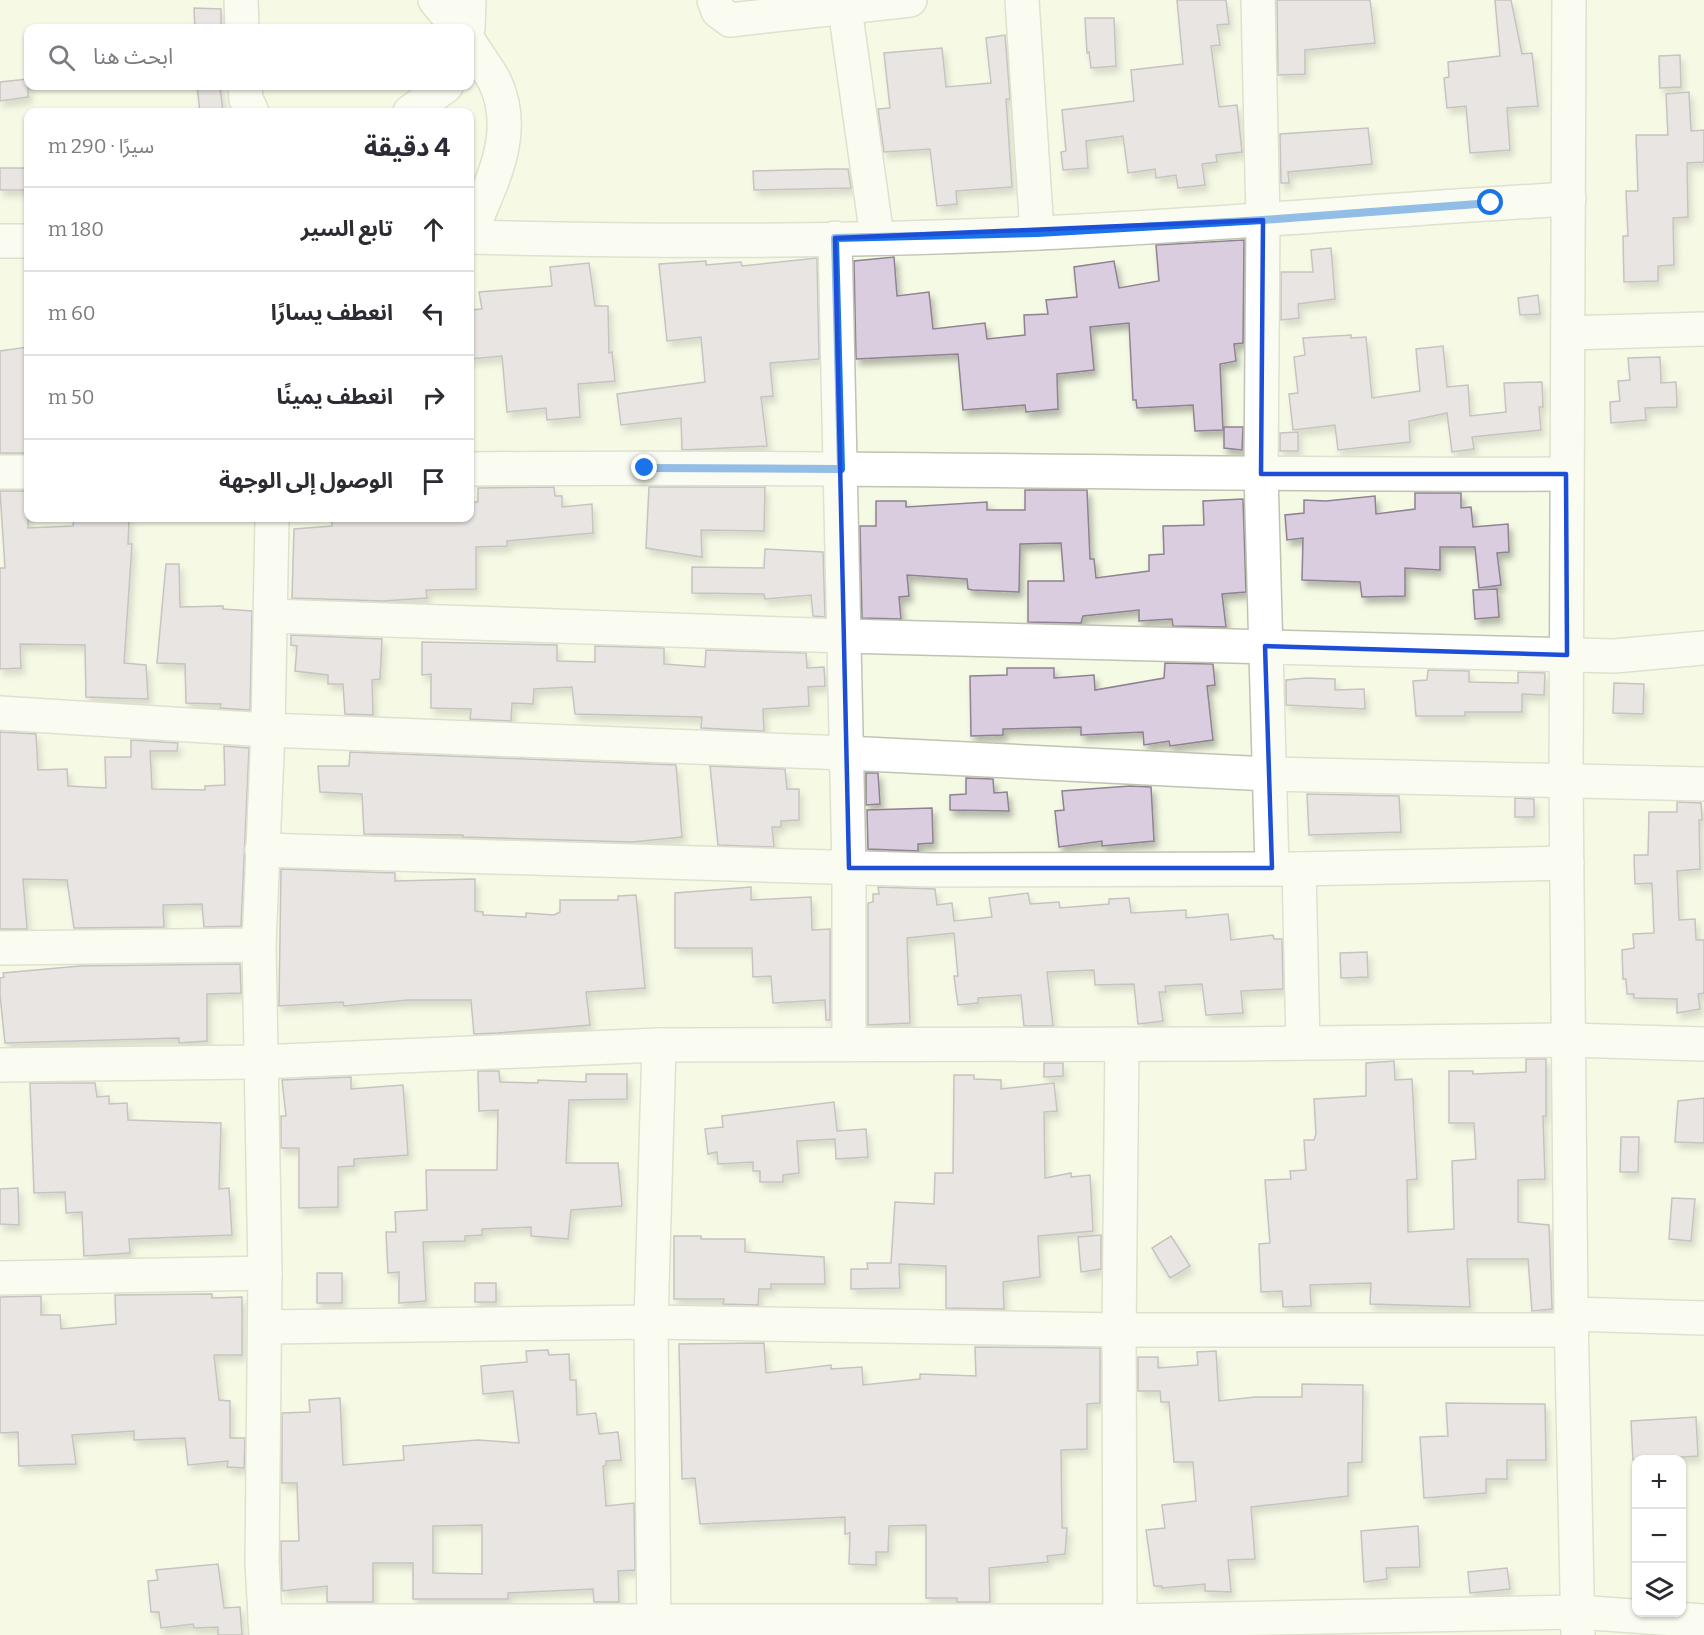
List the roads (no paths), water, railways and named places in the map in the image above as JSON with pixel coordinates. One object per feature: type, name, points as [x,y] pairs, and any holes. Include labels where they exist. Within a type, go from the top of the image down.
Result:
[{"type":"street","points":[[241,0],[242,24]]},
{"type":"street","points":[[435,0],[455,24]]},
{"type":"street","points":[[468,24],[469,0]]},
{"type":"street","points":[[714,0],[718,11],[730,20],[910,0]]},
{"type":"street","points":[[1022,0],[1037,233]]},
{"type":"street","points":[[1258,0],[1263,220],[1261,474],[1269,774],[1286,868],[1303,1043]]},
{"type":"street","points":[[1569,0],[1566,782],[1571,1322],[1578,1624]]},
{"type":"street","points":[[845,9],[877,237]]},
{"type":"street","points":[[474,58],[494,81],[506,122],[505,142],[474,225]]},
{"type":"street","points":[[245,90],[250,108]]},
{"type":"street","points":[[416,108],[440,90]]},
{"type":"street","points":[[474,236],[576,240],[835,238],[1037,233],[1569,199]]},
{"type":"street","points":[[835,238],[849,868],[849,1043]]},
{"type":"street","points":[[0,241],[24,241]]},
{"type":"street","points":[[1568,333],[1704,329]]},
{"type":"street","points":[[474,469],[1566,474]]},
{"type":"street","points":[[0,472],[24,472]]},
{"type":"street","points":[[272,522],[268,730],[259,945],[265,1273],[262,1562],[265,1628],[1120,1628],[1704,1621]]},
{"type":"street","points":[[271,616],[844,636],[1567,655],[1634,656],[1704,648]]},
{"type":"street","points":[[0,713],[268,730],[846,753],[1269,774],[1704,784]]},
{"type":"street","points":[[262,850],[931,870],[1286,868],[1567,863]]},
{"type":"street","points":[[0,948],[259,945]]},
{"type":"street","points":[[0,1065],[260,1062],[659,1045],[1569,1040],[1704,1044]]},
{"type":"street","points":[[1120,1628],[1119,1330],[1122,1044]]},
{"type":"street","points":[[654,1629],[651,1322],[659,1045]]},
{"type":"street","points":[[0,1278],[265,1273]]},
{"type":"street","points":[[265,1327],[651,1322],[1119,1330],[1704,1318]]}]
